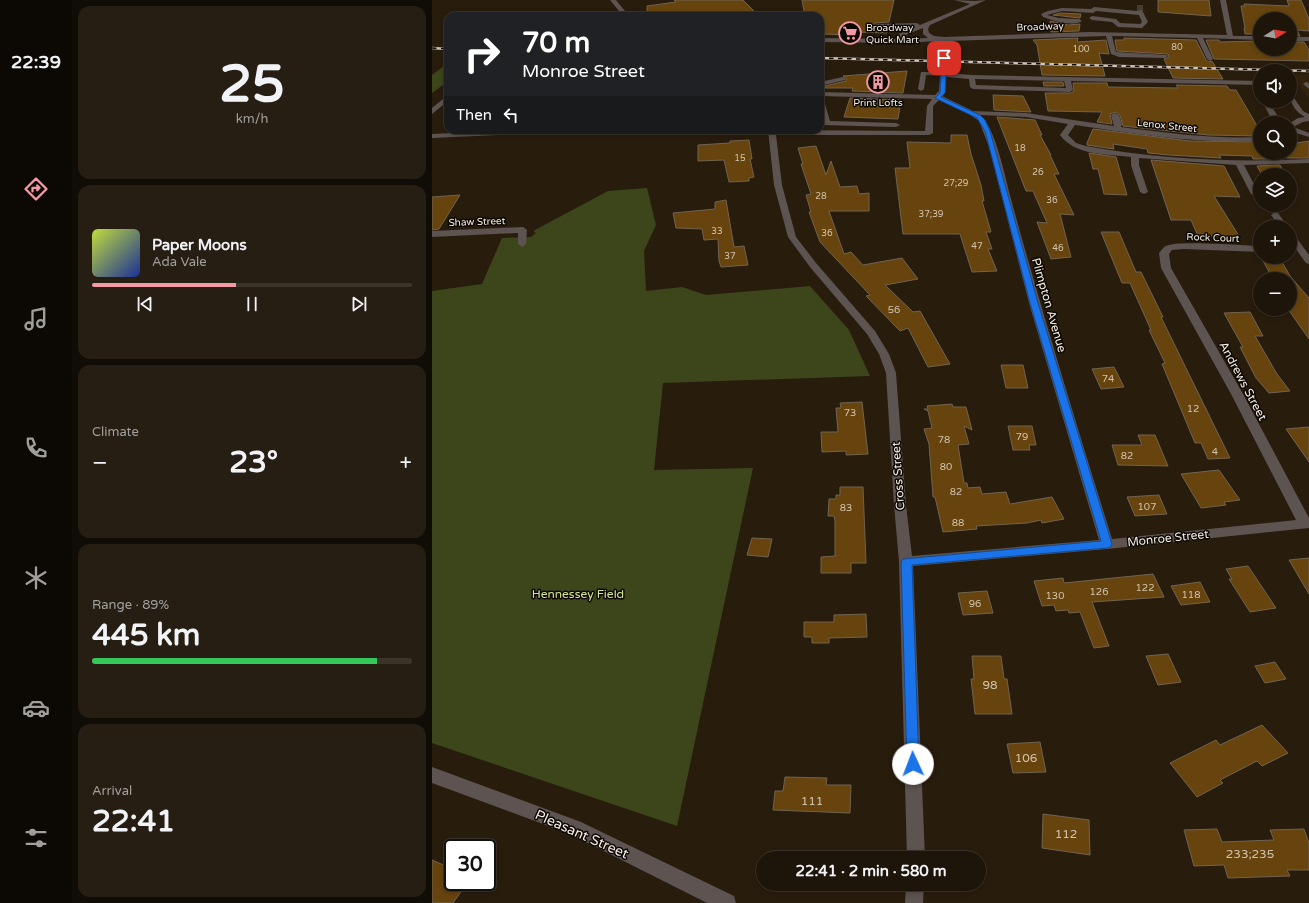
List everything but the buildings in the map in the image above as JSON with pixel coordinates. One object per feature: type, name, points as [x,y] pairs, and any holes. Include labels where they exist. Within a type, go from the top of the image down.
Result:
[{"type":"street","points":[[614,0],[623,12]]},
{"type":"street","points":[[957,0],[976,3]]},
{"type":"street","points":[[898,41],[901,35],[983,0]]},
{"type":"street","points":[[1090,34],[1095,0]]},
{"type":"street","points":[[1223,0],[1230,37]]},
{"type":"street","points":[[1093,15],[1079,21],[1059,20],[1045,16],[1044,14],[1061,9],[1093,15],[1114,17],[1118,25],[1142,26],[1145,22],[1140,12],[1093,15]]},
{"type":"street","points":[[872,41],[876,26],[927,25]]},
{"type":"street","points":[[824,131],[929,133],[927,125],[930,106],[942,93],[944,74],[944,39],[928,36],[924,32],[927,25]]},
{"type":"street","name":"Broadway","points":[[824,40],[898,41],[1090,34],[1253,38]]},
{"type":"street","points":[[1108,34],[1113,53],[1119,55],[1165,56]]},
{"type":"street","points":[[1200,36],[1210,59]]},
{"type":"street","points":[[1297,38],[1309,39]]},
{"type":"street","points":[[921,89],[922,73],[1067,79],[1253,83]]},
{"type":"street","points":[[972,76],[972,87],[1070,90],[1067,79]]},
{"type":"street","points":[[824,83],[843,79]]},
{"type":"street","points":[[824,94],[938,98],[972,113],[982,120],[1036,117]]},
{"type":"street","points":[[433,110],[444,100]]},
{"type":"street","points":[[1297,106],[1301,112],[1309,118]]},
{"type":"street","points":[[433,110],[444,109]]},
{"type":"street","points":[[972,113],[1014,114],[1036,117]]},
{"type":"street","points":[[1115,115],[1118,124],[1117,129]]},
{"type":"street","name":"Lenox Street","points":[[1036,117],[1192,138],[1240,140],[1253,139]]},
{"type":"street","points":[[1297,123],[1309,118]]},
{"type":"street","name":"Plimpton Avenue","points":[[982,120],[993,147],[1034,303],[1107,544]]},
{"type":"street","points":[[824,123],[903,125]]},
{"type":"street","points":[[1073,123],[1064,135],[1068,142],[1078,147],[1134,155],[1195,161],[1239,163],[1284,163],[1309,161]]},
{"type":"street","points":[[1297,131],[1309,135]]},
{"type":"street","points":[[432,136],[477,134]]},
{"type":"street","name":"Cross Street","points":[[772,134],[778,185],[792,237],[813,265],[871,333],[884,354],[891,373],[900,505],[906,562],[916,851]]},
{"type":"street","points":[[1134,155],[1135,165],[1144,192]]},
{"type":"street","points":[[1239,163],[1253,190]]},
{"type":"street","points":[[1275,215],[1279,220]]},
{"type":"street","name":"Shaw Street","points":[[432,234],[523,230],[522,244]]},
{"type":"street","points":[[1297,245],[1309,261]]},
{"type":"street","name":"Rock Court","points":[[1166,251],[1169,248],[1184,246],[1253,249]]},
{"type":"street","name":"Andrews Street","points":[[1166,251],[1164,253],[1166,268],[1237,394],[1306,523]]},
{"type":"street","points":[[1297,251],[1301,251]]},
{"type":"street","name":"Monroe Street","points":[[906,562],[1107,544],[1306,523]]},
{"type":"street","name":"Pleasant Street","points":[[432,775],[576,828],[727,903]]},
{"type":"street","points":[[914,903],[915,891]]},
{"type":"shaded area","points":[[1297,75],[1309,75],[1309,99],[1297,83]]},
{"type":"green space","points":[[444,66],[444,84],[432,93],[432,75]]},
{"type":"green space","name":"Hennessey Field","points":[[647,188],[656,225],[644,251],[646,291],[682,287],[706,295],[810,286],[849,330],[870,376],[663,383],[654,470],[753,468],[677,826],[432,743],[432,291],[482,284],[502,238],[531,237],[536,233],[534,232],[535,230],[608,191]]},
{"type":"tunnel","points":[[1140,5],[1140,11]]},
{"type":"railway","points":[[432,48],[444,49]]},
{"type":"railway","points":[[824,58],[1309,71]]},
{"type":"place","name":"Broadway Quick Mart","points":[[850,33]]},
{"type":"place","name":"Print Lofts","points":[[878,82]]},
{"type":"route","points":[[913,764],[906,562],[1107,544],[1034,303],[993,147],[987,131],[982,120],[978,117],[961,107],[938,98],[942,93],[944,58]]}]
